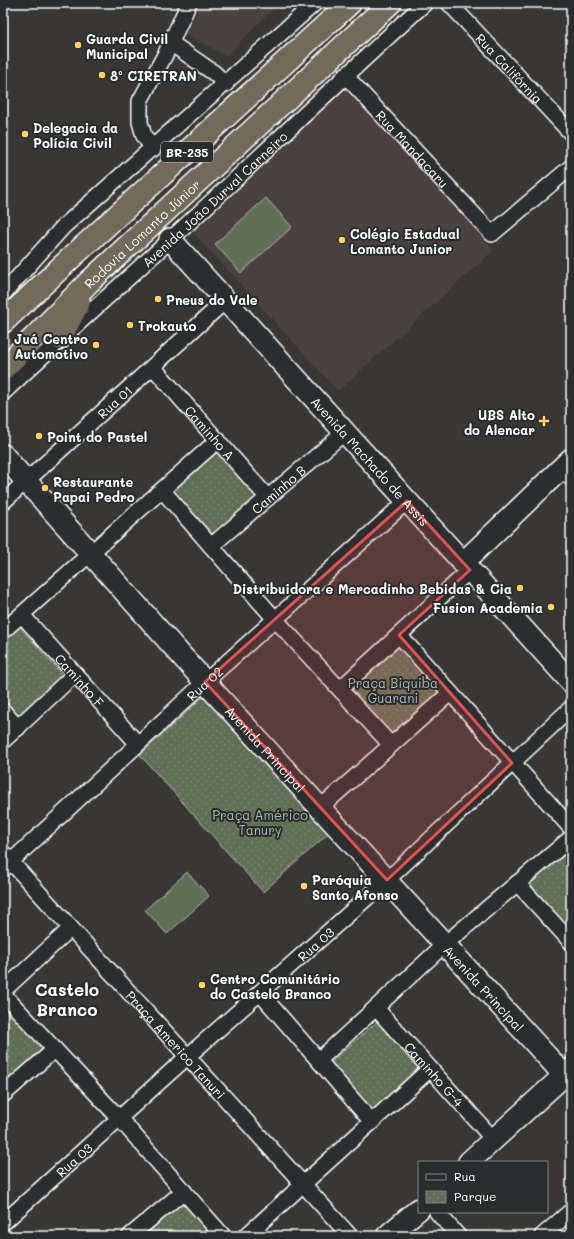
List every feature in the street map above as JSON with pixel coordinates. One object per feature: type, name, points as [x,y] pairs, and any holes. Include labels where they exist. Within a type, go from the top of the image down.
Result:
[{"type":"highway","name":"BR-235","points":[[3,322],[350,3]]},
{"type":"highway","name":"Rodovia Lomanto Júnior","points":[[3,369],[116,256],[390,3]]},
{"type":"highway","points":[[60,338],[89,282]]},
{"type":"street","points":[[153,149],[144,136],[140,122],[140,101],[171,43],[189,3]]},
{"type":"street","points":[[3,294],[63,227],[153,149],[315,3]]},
{"type":"street","name":"Avenida João Durval Carneiro","points":[[3,393],[60,338],[170,239],[345,75],[425,3]]},
{"type":"street","name":"Rua Califórnia","points":[[449,3],[571,133]]},
{"type":"street","points":[[171,43],[214,72],[226,84]]},
{"type":"street","name":"Rua Mandacaru","points":[[345,75],[492,234],[571,167]]},
{"type":"street","name":"Avenida Machado de Assis","points":[[170,239],[571,682]]},
{"type":"street","name":"Rua 01","points":[[3,502],[226,300]]},
{"type":"street","name":"Caminho A","points":[[153,367],[268,498]]},
{"type":"street","name":"Caminho B","points":[[212,546],[345,432]]},
{"type":"street","points":[[3,631],[218,440]]},
{"type":"street","name":"Avenida Principal","points":[[3,455],[205,682],[320,808],[445,944],[569,1075]]},
{"type":"street","points":[[340,689],[399,635],[467,566],[568,468]]},
{"type":"street","points":[[162,490],[275,619],[391,745]]},
{"type":"street","name":"Rua 02","points":[[6,861],[407,501]]},
{"type":"street","name":"Caminho F","points":[[22,615],[138,744]]},
{"type":"street","points":[[399,635],[571,828]]},
{"type":"street","points":[[3,741],[75,674]]},
{"type":"street","points":[[320,808],[450,693]]},
{"type":"street","name":"Rua 03","points":[[3,1223],[187,1057],[387,880],[571,708]]},
{"type":"street","points":[[3,711],[18,728]]},
{"type":"street","points":[[319,1060],[445,944],[571,838]]},
{"type":"street","name":"Praça Americo Tanuri","points":[[6,861],[71,928],[350,1236]]},
{"type":"street","points":[[517,884],[571,941]]},
{"type":"street","points":[[71,928],[3,993],[54,1050],[119,1118],[222,1236]]},
{"type":"street","points":[[260,993],[372,1122]]},
{"type":"street","name":"Caminho G-4","points":[[376,1008],[493,1139]]},
{"type":"street","points":[[3,1095],[54,1050]]},
{"type":"street","points":[[246,1236],[430,1069]]},
{"type":"street","points":[[470,1161],[493,1139],[569,1075]]},
{"type":"street","points":[[130,1236],[184,1191]]},
{"type":"street","points":[[387,1236],[418,1210]]},
{"type":"street","points":[[542,1236],[571,1211]]},
{"type":"street","points":[[438,1213],[458,1236]]},
{"type":"highlighted area","points":[[407,501],[470,570],[399,635],[512,763],[387,880],[205,682]]},
{"type":"shaded area","points":[[201,3],[279,3],[226,56],[186,34]]},
{"type":"shaded area","name":"Colégio Estadual Lomanto Junior","points":[[345,88],[494,250],[338,391],[191,230]]},
{"type":"green space","points":[[266,198],[292,227],[241,273],[215,244]]},
{"type":"green space","points":[[218,446],[261,495],[209,541],[166,492]]},
{"type":"green space","points":[[17,624],[63,676],[14,720],[3,707],[3,637]]},
{"type":"green space","name":"Praça Biquiba Guarani","points":[[395,641],[442,692],[392,739],[345,687]]},
{"type":"green space","name":"Praça Américo Tanury","points":[[206,694],[331,831],[263,892],[140,755]]},
{"type":"green space","points":[[571,842],[571,937],[524,884]]},
{"type":"green space","points":[[187,872],[209,896],[167,934],[145,910]]},
{"type":"green space","points":[[3,998],[49,1051],[3,1092]]},
{"type":"green space","points":[[378,1021],[423,1072],[373,1117],[327,1065]]},
{"type":"green space","points":[[184,1198],[218,1236],[141,1236]]},
{"type":"place","name":"Guarda Civil Municipal","points":[[78,45]]},
{"type":"place","name":"8º CIRETRAN","points":[[102,75]]},
{"type":"place","name":"Delegacia da Polícia Civil","points":[[25,134]]},
{"type":"place","name":"Colégio Estadual Lomanto Junior","points":[[342,240]]},
{"type":"place","name":"Pneus do Vale","points":[[158,299]]},
{"type":"place","name":"Trokauto","points":[[130,325]]},
{"type":"place","name":"Juá Centro Automotivo","points":[[96,345]]},
{"type":"place","name":"UBS Alto do Alencar","points":[[544,421]]},
{"type":"place","name":"Point do Pastel","points":[[39,436]]},
{"type":"place","name":"Restaurante Papai Pedro","points":[[45,488]]},
{"type":"place","name":"Distribuidora e Mercadinho Bebidas & Cia","points":[[520,588]]},
{"type":"place","name":"Fusion Academia","points":[[551,607]]},
{"type":"place","name":"Paróquia Santo Afonso","points":[[304,886]]},
{"type":"place","name":"Centro Comunitário do Castelo Branco","points":[[202,985]]},
{"type":"district","name":"Castelo Branco","points":[[67,999]]}]
